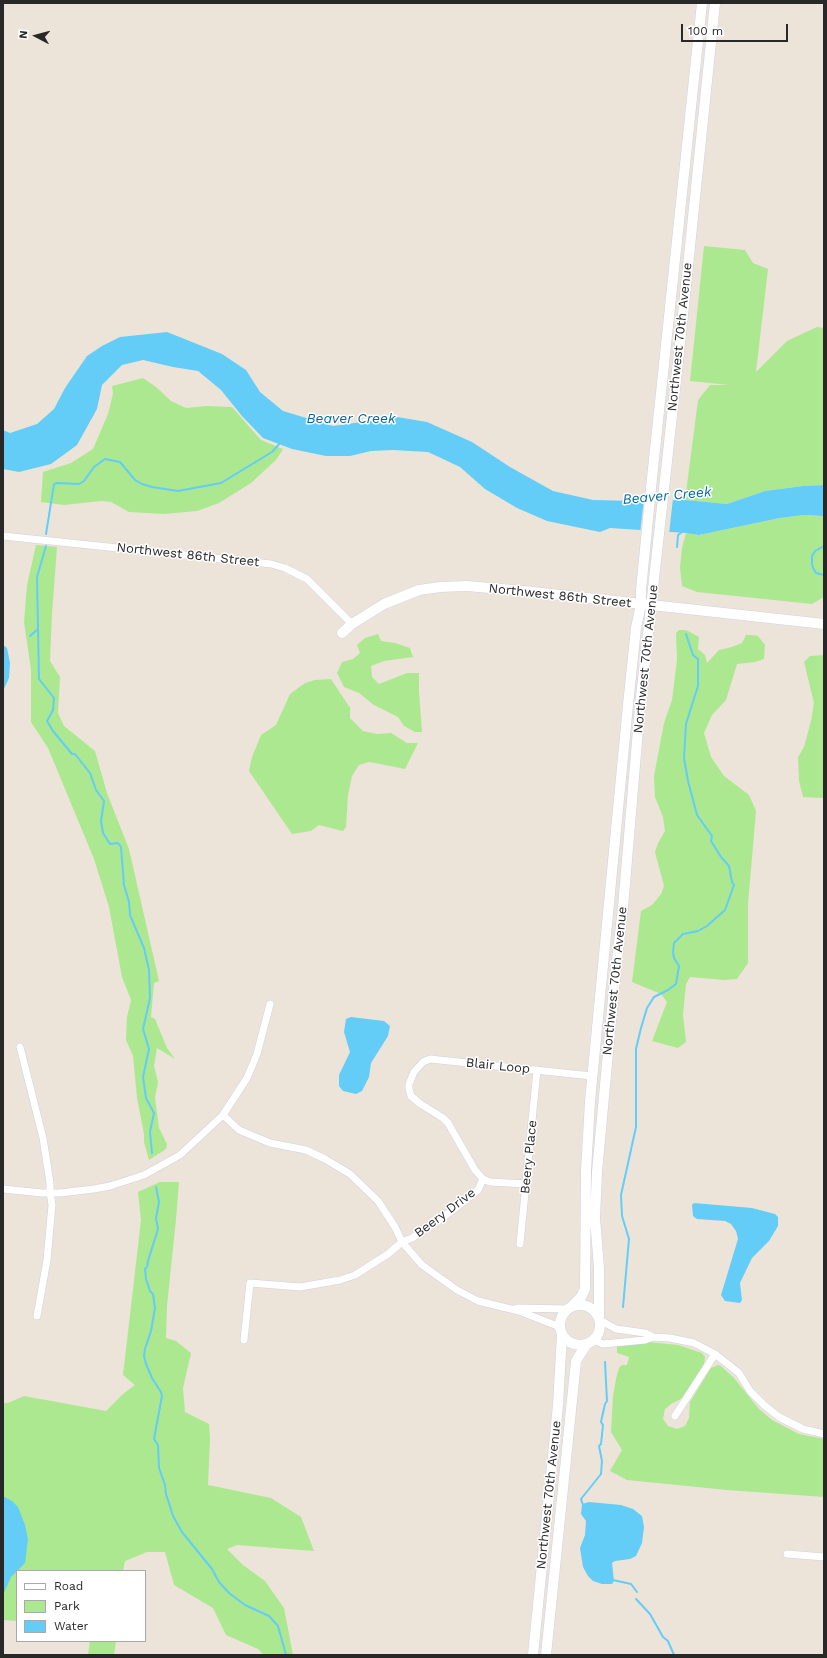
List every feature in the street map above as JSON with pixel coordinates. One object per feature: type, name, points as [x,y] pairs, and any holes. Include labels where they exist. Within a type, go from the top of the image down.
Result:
[{"type":"main road","name":"Northwest 70th Avenue","points":[[546,1655],[576,1361],[600,1331],[596,1172],[620,932],[640,706],[646,604],[644,552],[702,3]]},
{"type":"main road","name":"Northwest 70th Avenue","points":[[533,1655],[558,1405],[563,1314],[581,1297],[585,1289],[586,1171],[592,1076],[628,705],[636,628],[646,604],[657,554],[715,3]]},
{"type":"main road","name":"Northwest 86th Street","points":[[342,633],[352,624],[384,604],[419,590],[440,587],[467,586],[824,624]]},
{"type":"main road","points":[[569,1308],[577,1305],[590,1307],[599,1318]]},
{"type":"main road","points":[[561,1330],[566,1340],[572,1344],[579,1346],[590,1342]]},
{"type":"street","name":"Northwest 86th Street","points":[[3,536],[271,564],[285,568],[307,579],[352,624]]},
{"type":"street","points":[[607,930],[620,932]]},
{"type":"street","points":[[3,1189],[42,1193],[60,1193],[110,1186],[144,1175],[180,1155],[223,1115],[247,1078],[258,1054],[270,1004]]},
{"type":"street","points":[[20,1047],[43,1138],[52,1205],[47,1260],[37,1316]]},
{"type":"street","name":"Blair Loop","points":[[483,1179],[475,1170],[448,1123],[411,1096],[409,1089],[411,1077],[422,1062],[430,1059],[592,1076]]},
{"type":"street","name":"Beery Place","points":[[520,1244],[537,1070]]},
{"type":"street","points":[[223,1115],[239,1130],[270,1143],[306,1150],[350,1174],[378,1201],[395,1227],[402,1242],[422,1265],[457,1290],[478,1301],[506,1307],[561,1330]]},
{"type":"street","points":[[483,1179],[490,1182],[526,1184]]},
{"type":"street","name":"Beery Drive","points":[[244,1340],[250,1283],[300,1287],[340,1280],[355,1275],[388,1254],[402,1242],[412,1238],[478,1190],[483,1179]]},
{"type":"street","points":[[506,1307],[569,1308]]},
{"type":"street","points":[[599,1318],[616,1328],[645,1333],[653,1337],[670,1338],[694,1343],[715,1354],[739,1373],[750,1390],[764,1405],[779,1417],[803,1429],[824,1434]]},
{"type":"street","points":[[590,1342],[603,1344],[645,1340],[653,1337]]},
{"type":"street","points":[[675,1416],[715,1354]]},
{"type":"street","points":[[787,1554],[824,1557]]},
{"type":"green space","points":[[704,246],[745,250],[753,263],[768,269],[756,372],[787,341],[817,327],[824,328],[824,485],[765,491],[727,504],[685,500],[698,400],[710,385],[729,385],[690,381]]},
{"type":"green space","points":[[143,378],[156,387],[171,401],[186,408],[206,406],[232,407],[261,440],[283,449],[276,460],[251,483],[219,503],[197,511],[164,514],[129,512],[111,502],[101,501],[64,505],[41,502],[43,472],[71,463],[93,449],[108,414],[113,394],[112,386]]},
{"type":"green space","points":[[804,515],[824,516],[824,597],[812,604],[697,592],[682,586],[680,568],[682,548],[686,533],[699,535],[780,518]]},
{"type":"green space","points":[[36,545],[57,547],[50,661],[60,677],[58,713],[64,726],[95,751],[107,793],[129,849],[159,981],[154,983],[151,1017],[155,1019],[167,1048],[175,1059],[157,1048],[154,1066],[158,1082],[155,1098],[159,1128],[167,1144],[166,1149],[149,1160],[144,1142],[144,1134],[137,1098],[133,1056],[126,1040],[127,1017],[131,1000],[122,977],[109,907],[94,859],[48,748],[31,722],[31,670],[24,622],[27,585]]},
{"type":"green space","points":[[679,630],[686,630],[699,637],[698,649],[705,655],[707,663],[719,650],[742,643],[746,635],[758,636],[765,645],[764,659],[755,662],[737,664],[726,700],[712,715],[704,733],[711,757],[724,776],[749,795],[756,811],[748,904],[748,963],[737,979],[724,980],[690,977],[686,984],[683,1015],[686,1042],[678,1048],[652,1041],[667,1002],[661,994],[632,982],[641,911],[652,905],[661,894],[664,886],[655,852],[665,831],[663,817],[655,797],[654,776],[664,723],[672,700],[677,660],[676,633]]},
{"type":"green space","points":[[378,634],[381,641],[395,643],[410,648],[413,657],[384,661],[371,666],[372,677],[379,684],[407,673],[419,673],[422,732],[415,732],[404,726],[398,717],[374,705],[359,693],[344,687],[337,673],[342,662],[353,659],[360,653],[357,645],[365,638]]},
{"type":"green space","points":[[824,655],[824,798],[803,797],[799,781],[798,757],[804,747],[814,703],[804,662],[810,656]]},
{"type":"green space","points":[[331,679],[350,708],[350,718],[363,731],[377,734],[391,733],[407,743],[418,743],[405,769],[369,762],[359,765],[352,776],[348,795],[346,827],[343,831],[319,825],[311,831],[292,834],[249,771],[252,757],[261,735],[276,725],[290,694],[305,683],[315,680]]},
{"type":"green space","points":[[160,1182],[179,1182],[167,1306],[166,1338],[176,1341],[191,1353],[183,1388],[185,1412],[209,1424],[210,1439],[208,1485],[271,1498],[301,1517],[314,1551],[237,1545],[227,1549],[243,1565],[265,1581],[284,1608],[293,1655],[264,1655],[258,1649],[226,1635],[213,1608],[174,1585],[165,1552],[147,1552],[125,1561],[123,1570],[16,1570],[16,1621],[3,1620],[3,1403],[8,1403],[24,1396],[106,1411],[123,1394],[135,1385],[123,1375],[141,1220],[138,1192]]},
{"type":"green space","points":[[649,1342],[678,1345],[702,1353],[705,1357],[704,1365],[684,1396],[665,1409],[663,1419],[668,1426],[677,1429],[685,1426],[689,1418],[690,1402],[711,1368],[718,1365],[721,1366],[734,1378],[759,1409],[772,1420],[799,1434],[824,1439],[824,1497],[727,1490],[627,1480],[610,1471],[622,1450],[611,1432],[613,1396],[619,1368],[622,1365],[627,1365],[629,1357],[617,1353],[617,1346]]},
{"type":"green space","points":[[90,1642],[116,1642],[114,1655],[88,1655]]},
{"type":"water","points":[[167,332],[222,354],[246,370],[260,392],[283,411],[333,426],[397,417],[427,422],[472,442],[510,467],[553,491],[593,500],[685,500],[727,504],[765,491],[824,485],[824,516],[804,515],[780,518],[699,535],[610,528],[600,532],[547,521],[517,508],[485,489],[460,467],[428,452],[393,450],[371,451],[350,456],[326,456],[292,449],[263,438],[242,416],[221,390],[198,371],[143,360],[122,365],[102,385],[97,409],[77,445],[51,464],[19,472],[3,469],[3,430],[10,433],[37,424],[54,409],[65,388],[87,356],[120,337]]},
{"type":"water","points":[[3,645],[7,648],[10,663],[9,678],[3,691]]},
{"type":"water","points":[[351,1017],[384,1021],[390,1026],[388,1036],[371,1063],[369,1077],[362,1091],[356,1094],[343,1091],[339,1086],[339,1075],[350,1052],[344,1032],[346,1019]]},
{"type":"water","points":[[694,1203],[752,1208],[775,1214],[778,1217],[778,1226],[769,1241],[752,1258],[740,1283],[742,1300],[740,1303],[725,1301],[721,1295],[738,1239],[736,1231],[731,1224],[725,1221],[697,1219],[693,1216],[692,1205]]},
{"type":"water","points":[[3,1496],[12,1501],[18,1507],[25,1525],[28,1539],[25,1563],[18,1570],[16,1570],[11,1577],[3,1595]]},
{"type":"water","points":[[589,1502],[621,1505],[633,1509],[642,1516],[644,1527],[642,1543],[636,1556],[612,1563],[614,1581],[612,1584],[602,1584],[593,1581],[583,1567],[580,1548],[585,1535],[586,1521],[581,1514],[582,1504]]},
{"type":"pier","points":[[673,498],[669,534],[640,533],[644,499]]},
{"type":"waterway","points":[[46,534],[54,484],[79,484],[84,481],[94,467],[105,459],[120,462],[135,480],[142,484],[178,491],[221,483],[272,452],[280,443]]},
{"type":"waterway","points":[[677,547],[678,535],[682,532]]},
{"type":"waterway","points":[[46,546],[37,577],[39,679],[54,698],[53,710],[47,721],[53,731],[72,754],[75,754],[90,773],[96,790],[104,801],[101,821],[103,833],[110,844],[118,843],[121,847],[124,885],[129,902],[130,915],[144,948],[149,970],[150,998],[143,1029],[149,1049],[143,1077],[146,1098],[154,1113],[150,1132],[152,1153]]},
{"type":"waterway","points":[[824,546],[815,551],[812,556],[813,568],[816,573],[824,575]]},
{"type":"waterway","points":[[30,636],[38,629]]},
{"type":"waterway","points":[[623,1307],[629,1239],[622,1216],[621,1195],[636,1127],[636,1049],[641,1028],[647,1008],[654,997],[676,984],[679,966],[674,958],[674,943],[683,934],[698,931],[707,926],[725,910],[734,885],[729,866],[721,857],[711,841],[712,836],[697,815],[688,781],[684,758],[686,724],[698,686],[698,659],[693,655],[686,634]]},
{"type":"waterway","points":[[156,1187],[159,1202],[156,1218],[158,1229],[147,1267],[145,1269],[146,1279],[150,1291],[153,1294],[155,1308],[151,1331],[144,1356],[152,1378],[162,1396],[154,1439],[158,1445],[159,1468],[165,1485],[166,1494],[173,1516],[182,1532],[212,1569],[219,1582],[229,1593],[245,1605],[269,1616],[278,1626],[286,1655]]},
{"type":"waterway","points":[[583,1505],[581,1499],[601,1474],[602,1461],[599,1446],[601,1444],[603,1425],[601,1422],[607,1401],[605,1362]]},
{"type":"waterway","points":[[613,1580],[631,1584],[637,1592]]},
{"type":"waterway","points":[[636,1599],[650,1614],[663,1637],[668,1641],[674,1655]]},
{"type":"water label","name":"Beaver Creek","points":[[351,419]]},
{"type":"water label","name":"Beaver Creek","points":[[667,496]]}]
